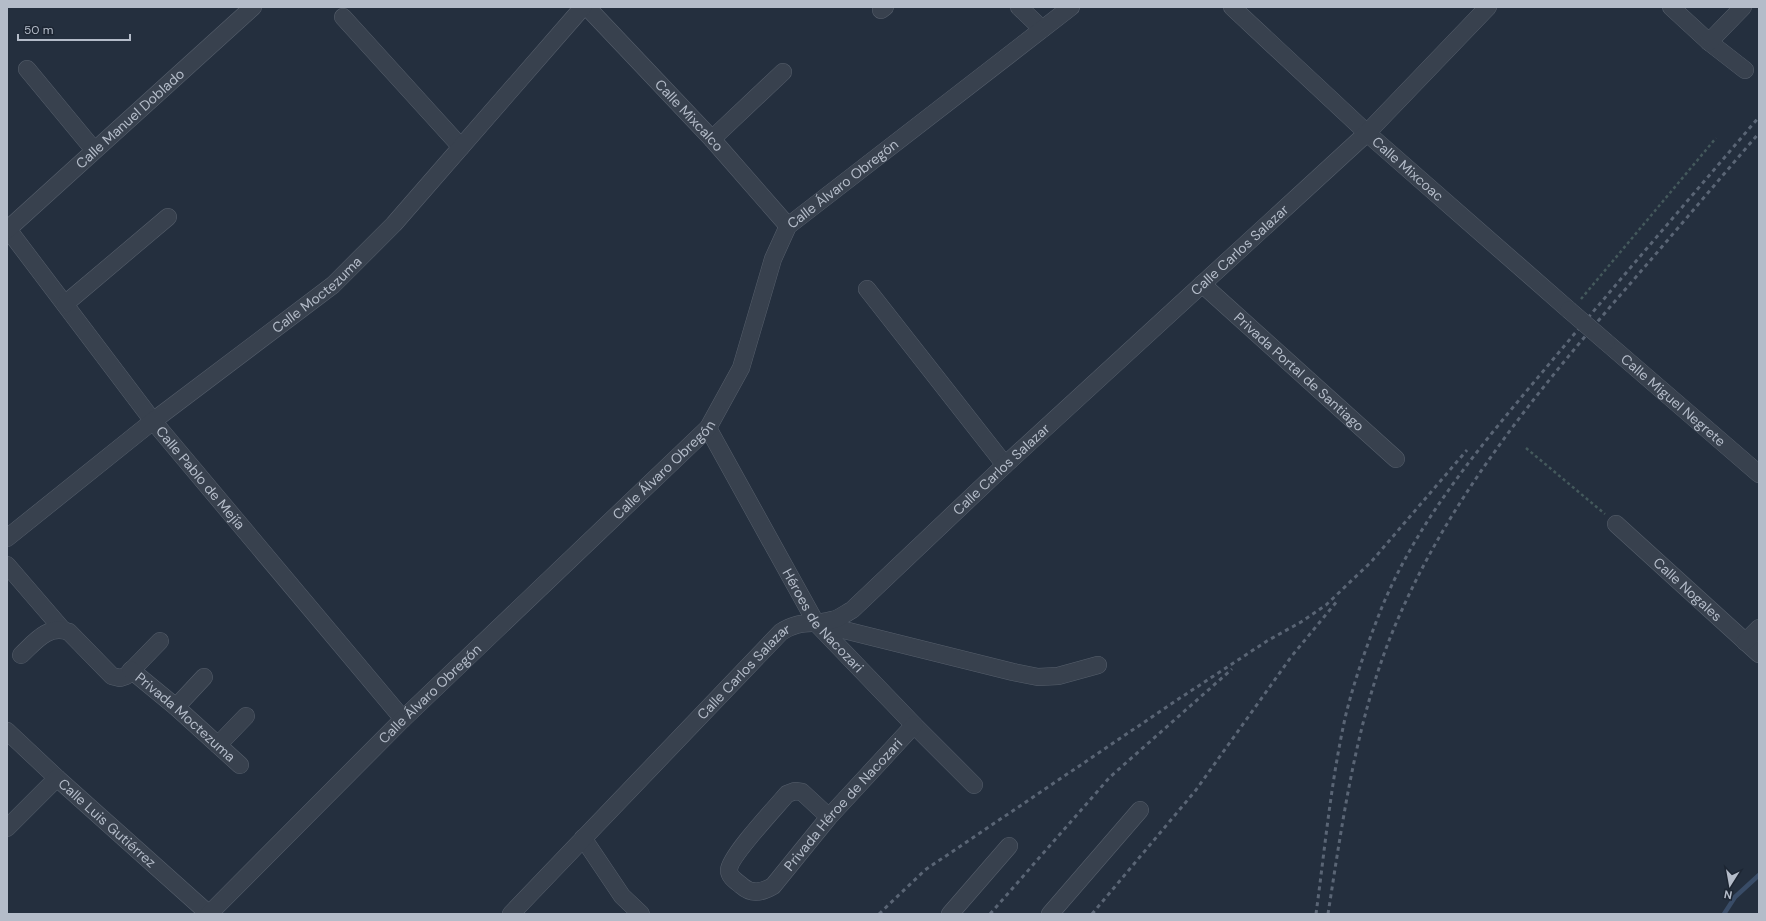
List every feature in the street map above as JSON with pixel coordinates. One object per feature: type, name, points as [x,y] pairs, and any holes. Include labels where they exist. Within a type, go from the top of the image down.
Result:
[{"type":"street","name":"Calle Manuel Doblado","points":[[7,229],[253,7]]},
{"type":"street","name":"Calle Moctezuma","points":[[7,538],[153,421],[333,285],[394,224],[583,7]]},
{"type":"street","name":"Calle Mixcalco","points":[[586,7],[712,139],[788,226]]},
{"type":"street","points":[[1019,7],[1042,29]]},
{"type":"street","name":"Calle Álvaro Obregón","points":[[209,914],[403,719],[708,428],[741,368],[773,259],[788,226],[1071,7]]},
{"type":"street","name":"Calle Mixcoac","points":[[1232,7],[1367,133],[1572,302],[1587,326]]},
{"type":"street","name":"Calle Carlos Salazar","points":[[511,914],[781,632],[798,624],[816,624],[834,620],[852,610],[1005,466],[1367,133],[1488,7]]},
{"type":"street","points":[[1670,7],[1709,42],[1745,70]]},
{"type":"street","points":[[1709,42],[1743,7]]},
{"type":"street","points":[[343,17],[461,147]]},
{"type":"street","points":[[27,69],[94,150]]},
{"type":"street","points":[[712,139],[783,72]]},
{"type":"street","points":[[65,304],[168,217]]},
{"type":"street","name":"Calle Pablo de Mejía","points":[[7,229],[153,421],[403,719]]},
{"type":"street","name":"Privada Portal de Santiago","points":[[1202,284],[1396,459]]},
{"type":"street","points":[[866,289],[1005,466]]},
{"type":"street","name":"Calle Miguel Negrete","points":[[1587,326],[1759,474]]},
{"type":"street","name":"Héroes de Nacozari","points":[[708,428],[816,624],[974,785]]},
{"type":"street","name":"Calle Nogales","points":[[1616,524],[1759,654]]},
{"type":"street","name":"Privada Moctezuma","points":[[7,565],[63,630],[69,632],[112,676],[120,678],[128,673],[176,707],[240,765]]},
{"type":"street","points":[[816,624],[1038,677],[1058,676],[1098,665]]},
{"type":"street","points":[[1745,642],[1759,628]]},
{"type":"street","points":[[22,655],[42,635],[49,632],[63,630]]},
{"type":"street","points":[[128,673],[160,641]]},
{"type":"street","points":[[176,707],[204,677]]},
{"type":"street","points":[[218,745],[246,716]]},
{"type":"street","name":"Privada Héroe de Nacozari","points":[[829,817],[802,792],[796,791],[788,794],[735,855],[729,868],[730,875],[744,888],[752,892],[763,892],[773,886],[829,817],[914,725]]},
{"type":"street","name":"Calle Luis Gutiérrez","points":[[7,731],[57,778],[209,914]]},
{"type":"street","points":[[7,828],[57,778]]},
{"type":"street","points":[[1050,914],[1140,810]]},
{"type":"street","points":[[583,838],[622,896],[641,914]]},
{"type":"street","points":[[950,914],[1008,846]]},
{"type":"path","points":[[1572,302],[1581,300],[1716,138]]},
{"type":"path","points":[[1526,448],[1616,524]]},
{"type":"waterway","points":[[1724,914],[1735,897],[1759,875]]},
{"type":"railway","points":[[1316,914],[1332,789],[1346,714],[1362,660],[1382,607],[1398,572],[1416,539],[1459,476],[1506,416],[1759,117]]},
{"type":"railway","points":[[1328,914],[1354,760],[1363,722],[1386,648],[1401,612],[1422,569],[1470,487],[1525,410],[1585,336],[1759,133]]},
{"type":"railway","points":[[879,914],[925,870],[1177,700],[1267,641],[1301,622],[1326,605],[1371,562],[1467,450]]},
{"type":"railway","points":[[1092,914],[1196,790],[1291,657],[1338,600]]},
{"type":"railway","points":[[990,914],[1110,777],[1232,669]]}]
